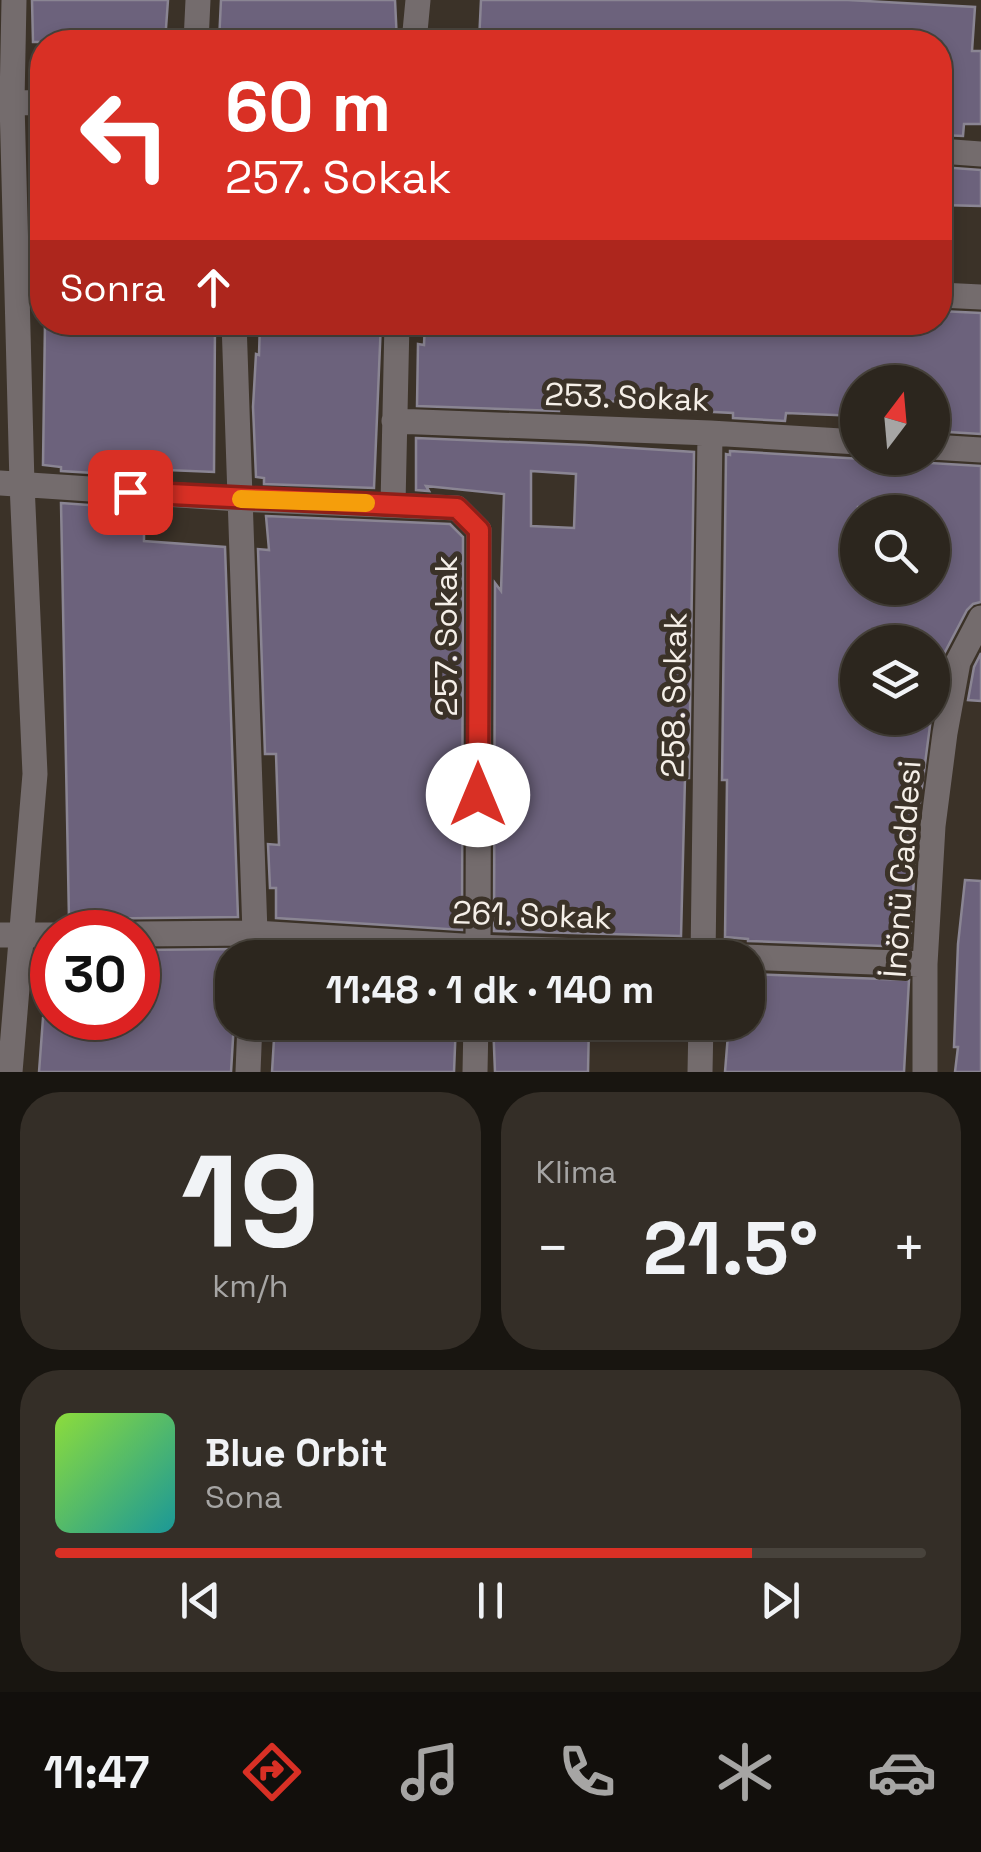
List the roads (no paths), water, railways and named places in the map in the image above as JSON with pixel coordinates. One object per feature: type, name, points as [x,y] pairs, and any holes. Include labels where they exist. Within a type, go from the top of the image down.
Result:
[{"type":"street","points":[[10,1072],[11,935],[35,774],[11,484],[6,102],[14,0]]},
{"type":"street","points":[[197,30],[198,0]]},
{"type":"street","points":[[415,30],[418,0]]},
{"type":"street","points":[[952,153],[981,154]]},
{"type":"street","points":[[952,296],[981,297]]},
{"type":"street","points":[[234,335],[254,940]]},
{"type":"street","points":[[392,504],[397,335]]},
{"type":"street","name":"253. Sokak","points":[[394,421],[710,432],[840,441]]},
{"type":"street","name":"258. Sokak","points":[[703,940],[710,432]]},
{"type":"street","points":[[950,447],[981,450]]},
{"type":"street","name":"257. Sokak","points":[[11,484],[457,508],[479,530],[478,940]]},
{"type":"street","name":"İnönü Caddesi","points":[[925,1072],[925,964],[933,826],[958,662],[981,618]]},
{"type":"street","name":"261. Sokak","points":[[160,936],[215,941]]},
{"type":"street","name":"261. Sokak","points":[[765,958],[925,964]]},
{"type":"street","points":[[248,1072],[249,1040]]},
{"type":"street","points":[[474,1072],[475,1040]]},
{"type":"street","points":[[700,1072],[701,1040]]}]
